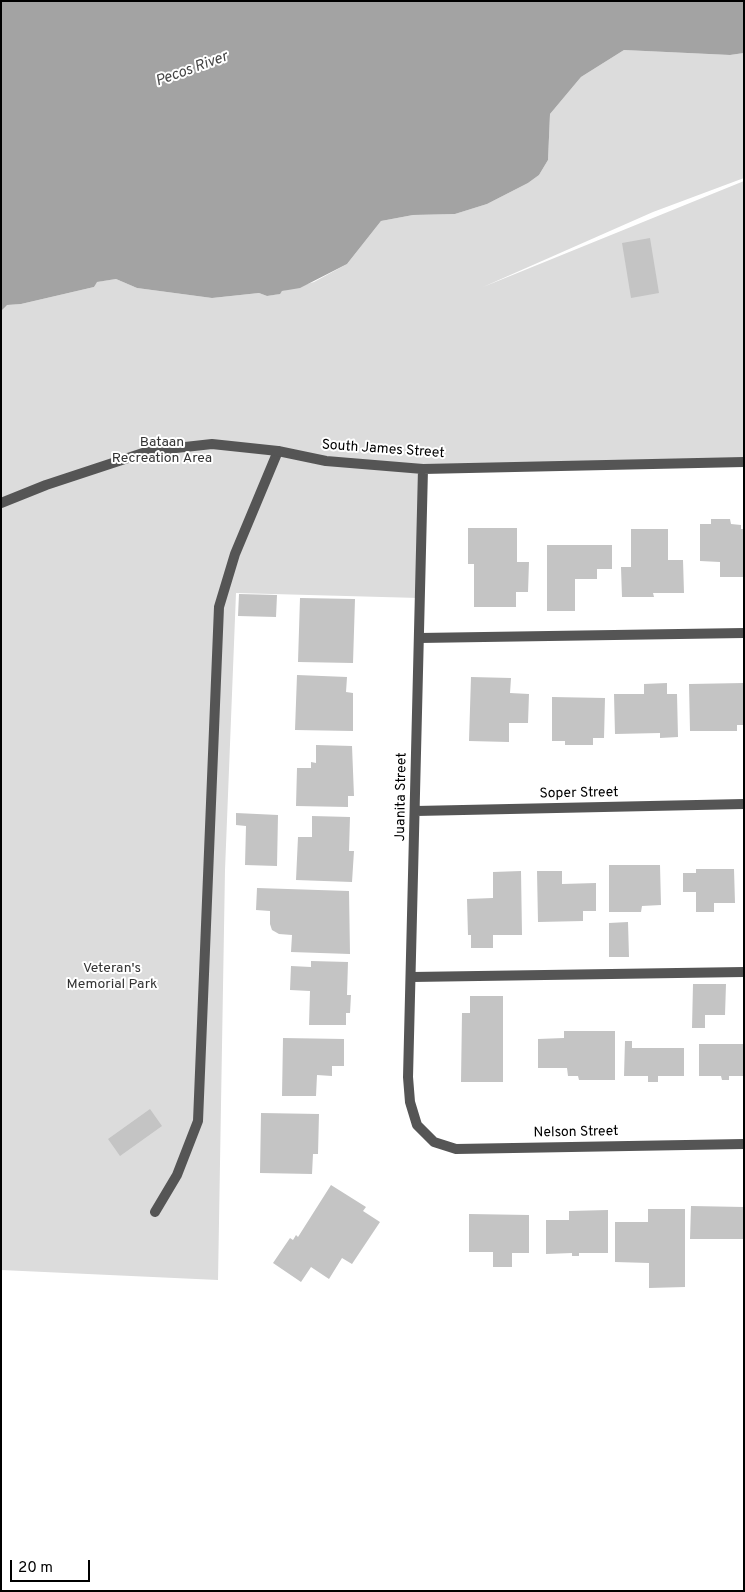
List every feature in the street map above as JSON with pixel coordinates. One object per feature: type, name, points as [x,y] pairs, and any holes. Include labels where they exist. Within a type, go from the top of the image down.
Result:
[{"type":"street","name":"South James Street","points":[[1,503],[46,485],[149,451],[212,444],[278,451],[326,461],[423,469],[744,462]]},
{"type":"street","points":[[155,1212],[177,1175],[198,1121],[219,607],[235,554],[278,451]]},
{"type":"street","name":"Juanita Street","points":[[417,1125],[410,1102],[408,1077],[412,977],[423,469]]},
{"type":"street","points":[[419,638],[744,633]]},
{"type":"street","name":"Soper Street","points":[[416,811],[744,804]]},
{"type":"street","points":[[412,977],[744,972]]},
{"type":"street","name":"Nelson Street","points":[[417,1125],[434,1142],[456,1149],[744,1144]]},
{"type":"green space","name":"Bataan Recreation Area","points":[[624,50],[730,55],[744,53],[744,178],[653,212],[483,287],[744,181],[744,462],[424,469],[419,598],[236,593],[225,870],[218,1280],[1,1270],[1,311],[6,305],[21,304],[94,287],[96,282],[116,279],[137,288],[212,298],[259,293],[267,296],[279,294],[282,291],[314,282],[347,264],[381,221],[413,215],[455,214],[487,204],[528,183],[539,175],[548,160],[550,114],[581,77]]},
{"type":"water","name":"Pecos River","points":[[1,1],[744,1],[744,53],[730,55],[624,50],[581,77],[550,114],[548,160],[539,175],[528,183],[487,204],[455,214],[413,215],[381,221],[347,264],[300,288],[267,296],[259,293],[212,298],[137,288],[116,279],[97,282],[94,287],[21,304],[7,305],[1,311]]},
{"type":"building","points":[[650,238],[659,293],[631,298],[622,243]]},
{"type":"building","points":[[711,519],[730,519],[731,524],[741,525],[741,529],[744,529],[744,577],[720,577],[720,562],[700,561],[700,524],[711,524]]},
{"type":"building","points":[[468,528],[517,528],[517,562],[529,562],[528,592],[516,592],[516,607],[474,607],[474,564],[468,564]]},
{"type":"building","points":[[631,529],[668,529],[668,560],[683,560],[684,593],[653,593],[654,597],[622,597],[621,567],[631,567]]},
{"type":"building","points":[[547,545],[612,545],[612,569],[597,569],[597,579],[575,579],[575,611],[547,611]]},
{"type":"building","points":[[239,594],[277,595],[276,617],[238,616]]},
{"type":"building","points":[[300,598],[355,599],[353,663],[298,662]]},
{"type":"building","points":[[297,675],[347,677],[346,692],[353,693],[353,731],[295,730]]},
{"type":"building","points":[[471,677],[511,678],[510,693],[529,694],[528,723],[509,723],[509,742],[469,741]]},
{"type":"building","points":[[667,683],[667,694],[677,694],[678,737],[660,738],[660,733],[615,734],[614,694],[644,694],[644,684]]},
{"type":"building","points":[[744,683],[744,725],[737,725],[737,731],[690,731],[689,684]]},
{"type":"building","points":[[552,697],[605,698],[604,738],[593,738],[593,745],[565,745],[565,741],[552,741]]},
{"type":"building","points":[[316,745],[352,746],[354,796],[348,796],[348,807],[296,806],[297,768],[311,768],[311,762],[316,763]]},
{"type":"building","points":[[236,813],[278,815],[277,866],[245,865],[246,826],[236,825]]},
{"type":"building","points":[[312,816],[350,817],[349,851],[354,851],[352,882],[296,880],[298,837],[312,837]]},
{"type":"building","points":[[609,865],[660,865],[661,905],[642,906],[641,912],[609,912]]},
{"type":"building","points":[[696,869],[734,869],[735,903],[714,903],[714,912],[696,912],[696,892],[683,892],[683,873],[696,873]]},
{"type":"building","points":[[521,871],[522,935],[493,935],[493,948],[471,948],[471,935],[468,935],[467,899],[493,898],[493,872]]},
{"type":"building","points":[[537,871],[562,871],[562,884],[596,883],[596,911],[583,911],[583,921],[538,922]]},
{"type":"building","points":[[257,888],[349,891],[350,954],[291,952],[292,935],[279,934],[272,930],[270,911],[256,910]]},
{"type":"building","points":[[628,922],[629,957],[609,957],[609,923]]},
{"type":"building","points":[[311,961],[348,962],[347,995],[351,995],[350,1013],[346,1013],[346,1025],[309,1025],[310,991],[290,990],[291,966],[311,967]]},
{"type":"building","points":[[693,984],[726,984],[725,1015],[705,1015],[705,1028],[692,1028]]},
{"type":"building","points":[[470,996],[503,996],[503,1082],[461,1082],[462,1013],[470,1013]]},
{"type":"building","points":[[564,1031],[615,1031],[615,1080],[579,1080],[578,1076],[568,1076],[567,1068],[538,1068],[538,1039],[564,1038]]},
{"type":"building","points":[[283,1038],[344,1039],[344,1066],[332,1066],[332,1076],[317,1075],[316,1096],[282,1096]]},
{"type":"building","points":[[625,1041],[632,1041],[632,1048],[684,1048],[684,1076],[658,1076],[658,1082],[648,1082],[648,1076],[624,1076]]},
{"type":"building","points":[[699,1044],[744,1044],[744,1076],[729,1076],[729,1080],[722,1080],[721,1076],[699,1076]]},
{"type":"building","points":[[150,1109],[162,1126],[120,1156],[108,1139]]},
{"type":"building","points":[[261,1113],[319,1114],[318,1154],[313,1154],[312,1174],[260,1173]]},
{"type":"building","points":[[331,1185],[366,1207],[363,1211],[380,1222],[352,1264],[342,1258],[329,1279],[311,1267],[301,1282],[273,1263],[290,1238],[293,1240],[296,1235],[298,1237]]},
{"type":"building","points":[[691,1206],[744,1207],[744,1239],[690,1239]]},
{"type":"building","points":[[648,1209],[685,1209],[685,1287],[649,1288],[649,1263],[615,1262],[615,1222],[648,1222]]},
{"type":"building","points":[[608,1210],[608,1253],[579,1253],[579,1256],[572,1256],[572,1253],[546,1254],[546,1220],[569,1220],[569,1211]]},
{"type":"building","points":[[469,1214],[529,1215],[529,1253],[512,1253],[512,1267],[493,1267],[493,1252],[469,1252]]},
{"type":"park label","name":"Veteran's Memorial Park","points":[[112,978]]}]
